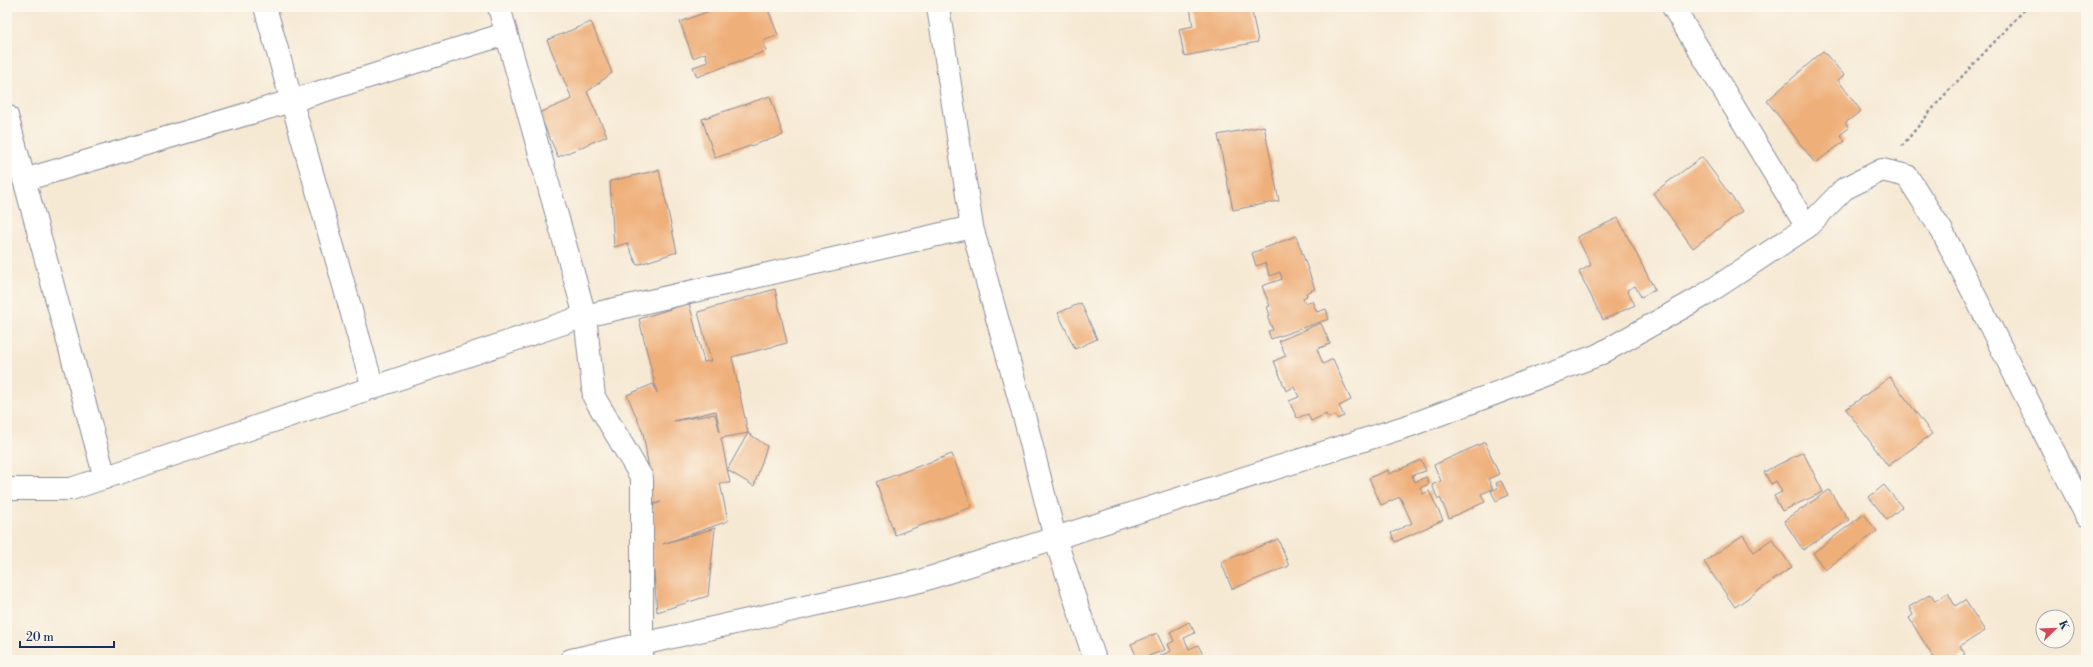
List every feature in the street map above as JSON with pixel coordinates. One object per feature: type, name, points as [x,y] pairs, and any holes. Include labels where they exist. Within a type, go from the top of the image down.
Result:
[{"type":"street","points":[[265,7],[373,388]]},
{"type":"street","points":[[499,7],[505,34],[585,316],[594,397],[642,478],[642,652]]},
{"type":"street","points":[[938,7],[972,227],[1027,427],[1055,538],[1095,660]]},
{"type":"street","points":[[1673,7],[1807,227]]},
{"type":"street","points":[[24,180],[291,101],[505,34]]},
{"type":"street","points":[[7,116],[105,478]]},
{"type":"street","points":[[571,660],[642,652],[920,581],[1412,425],[1598,355],[1703,296],[1807,227],[1844,189],[1882,170],[1907,176],[1942,231],[2086,515]]},
{"type":"street","points":[[7,489],[71,490],[585,316],[972,227]]},
{"type":"path","points":[[1882,170],[1939,101],[2027,7]]},
{"type":"building","points":[[720,7],[767,7],[778,35],[763,41],[766,51],[697,77],[693,67],[708,62],[705,53],[693,58],[680,22]]},
{"type":"building","points":[[1190,7],[1251,7],[1258,42],[1184,56],[1179,29],[1193,26]]},
{"type":"building","points":[[591,22],[612,73],[587,92],[607,136],[558,157],[539,113],[572,99],[547,40]]},
{"type":"building","points":[[1823,51],[1844,75],[1838,80],[1861,111],[1845,123],[1849,128],[1840,135],[1845,141],[1815,163],[1767,101]]},
{"type":"building","points":[[770,96],[783,135],[715,158],[702,119]]},
{"type":"building","points":[[1264,126],[1279,201],[1233,210],[1218,135]]},
{"type":"building","points":[[1702,157],[1742,211],[1693,248],[1653,193]]},
{"type":"building","points":[[659,170],[677,252],[637,265],[627,243],[614,247],[610,181]]},
{"type":"building","points":[[1618,218],[1655,290],[1641,297],[1635,286],[1627,290],[1635,305],[1603,320],[1579,272],[1591,265],[1577,237]]},
{"type":"building","points":[[1296,236],[1315,289],[1306,293],[1307,296],[1303,298],[1305,303],[1312,301],[1317,312],[1326,309],[1329,319],[1271,339],[1268,331],[1273,330],[1267,316],[1270,316],[1267,307],[1270,306],[1262,286],[1282,279],[1280,272],[1270,276],[1265,263],[1256,266],[1252,253]]},
{"type":"building","points":[[775,289],[787,343],[732,357],[748,433],[721,438],[730,483],[720,483],[728,521],[663,544],[715,528],[708,596],[657,612],[652,548],[654,504],[648,506],[649,469],[643,433],[627,395],[653,384],[657,393],[639,319],[689,303],[704,362],[711,361],[698,312]],"holes":[[[716,411],[720,432],[715,414],[674,421]]]},
{"type":"building","points":[[1081,303],[1097,339],[1075,349],[1058,313]]},
{"type":"building","points":[[1321,323],[1330,344],[1317,349],[1323,364],[1333,359],[1351,400],[1339,406],[1344,416],[1337,419],[1335,415],[1328,418],[1326,414],[1311,421],[1308,414],[1297,418],[1289,401],[1299,397],[1294,387],[1286,391],[1274,361],[1286,356],[1279,341]]},
{"type":"building","points":[[1890,377],[1932,434],[1888,466],[1846,409]]},
{"type":"building","points":[[748,433],[767,446],[754,486],[727,470]]},
{"type":"building","points":[[1485,442],[1499,474],[1488,479],[1493,489],[1481,494],[1485,502],[1449,518],[1432,485],[1441,481],[1434,465]]},
{"type":"building","points":[[1803,452],[1823,492],[1782,511],[1774,496],[1782,492],[1776,481],[1771,484],[1764,472]]},
{"type":"building","points":[[952,454],[972,507],[895,535],[876,482]]},
{"type":"building","points":[[1421,460],[1426,471],[1412,475],[1415,482],[1426,477],[1429,484],[1420,488],[1423,494],[1429,491],[1443,520],[1395,542],[1391,533],[1412,523],[1400,497],[1381,505],[1369,478],[1388,470],[1389,474]]},
{"type":"building","points":[[1501,481],[1508,495],[1496,501],[1491,491],[1498,488],[1496,483]]},
{"type":"building","points":[[1884,485],[1902,507],[1887,520],[1869,497]]},
{"type":"building","points":[[1829,490],[1849,520],[1803,550],[1784,521]]},
{"type":"building","points":[[1864,514],[1877,531],[1825,570],[1813,553]]},
{"type":"building","points":[[1743,535],[1754,552],[1772,539],[1792,567],[1735,607],[1704,562]]},
{"type":"building","points":[[1278,539],[1289,566],[1232,589],[1221,562]]},
{"type":"building","points":[[1948,593],[1955,606],[1965,600],[1985,631],[1960,646],[1965,654],[1956,660],[1935,660],[1909,618],[1913,615],[1909,607],[1931,594],[1935,601]]},
{"type":"building","points":[[1189,622],[1195,633],[1184,638],[1189,649],[1198,645],[1206,660],[1151,660],[1171,651],[1168,644],[1174,641],[1170,632]]},
{"type":"building","points":[[1157,633],[1165,650],[1138,660],[1131,644]]}]
